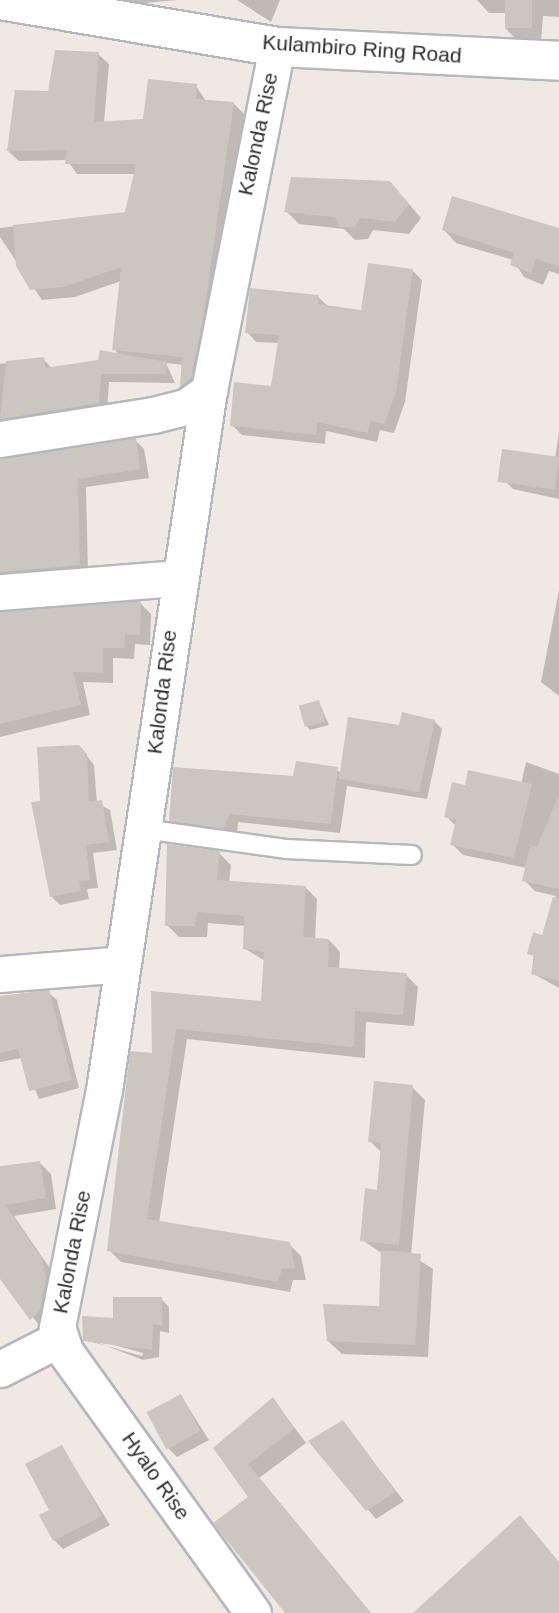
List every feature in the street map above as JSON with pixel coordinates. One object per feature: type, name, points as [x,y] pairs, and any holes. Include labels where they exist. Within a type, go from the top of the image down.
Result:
[{"type":"street","name":"Kulambiro Ring Road","points":[[0,0],[66,5],[277,47],[559,61]]},
{"type":"street","name":"Kalonda Rise","points":[[59,1339],[144,830],[177,578],[209,390],[277,47]]},
{"type":"street","points":[[0,439],[153,415],[186,407],[209,390]]},
{"type":"street","points":[[0,592],[177,578]]},
{"type":"street","points":[[0,974],[123,964]]},
{"type":"street","points":[[0,1369],[59,1339]]},
{"type":"street","name":"Hyalo Rise","points":[[59,1339],[253,1613]]},
{"type":"lane","points":[[144,830],[286,849],[412,855]]},
{"type":"building","points":[[505,0],[532,0],[532,28],[505,28]]},
{"type":"building","points":[[55,50],[99,52],[94,122],[143,119],[148,79],[197,84],[196,99],[234,102],[203,319],[191,378],[180,387],[182,357],[112,350],[121,267],[64,287],[30,290],[16,266],[13,225],[125,212],[136,164],[65,164],[67,150],[7,151],[15,90],[48,91]]},
{"type":"building","points":[[291,177],[390,181],[409,204],[395,222],[360,218],[355,227],[340,227],[335,217],[284,212]]},
{"type":"building","points":[[452,196],[559,228],[559,266],[536,259],[531,273],[510,265],[514,253],[442,230]]},
{"type":"building","points":[[368,263],[413,269],[396,392],[384,424],[370,421],[368,433],[317,422],[316,435],[230,426],[234,382],[271,386],[279,335],[245,333],[250,288],[319,295],[318,304],[361,310]]},
{"type":"building","points":[[100,350],[167,362],[166,374],[101,374],[99,403],[0,419],[6,361],[44,357],[45,368],[98,360]]},
{"type":"building","points":[[136,438],[140,469],[78,479],[80,565],[0,572],[0,459]]},
{"type":"building","points":[[502,449],[559,457],[555,490],[497,482]]},
{"type":"building","points":[[141,601],[140,635],[125,634],[124,648],[103,648],[103,673],[73,672],[81,705],[0,724],[0,612]]},
{"type":"building","points":[[319,700],[325,721],[305,727],[299,706]]},
{"type":"building","points":[[402,712],[435,720],[419,792],[339,779],[348,717],[399,725]]},
{"type":"building","points":[[79,745],[87,754],[89,802],[102,800],[109,842],[86,845],[90,880],[79,881],[81,891],[50,897],[31,802],[40,801],[37,747]]},
{"type":"building","points":[[296,761],[338,767],[331,824],[230,814],[223,829],[169,821],[173,767],[293,776]]},
{"type":"building","points":[[468,770],[532,784],[514,858],[450,845],[456,820],[444,817],[452,782],[465,785]]},
{"type":"building","points":[[558,797],[559,889],[522,881],[530,845],[537,847]]},
{"type":"building","points":[[167,844],[220,851],[217,880],[306,886],[303,937],[329,939],[328,967],[407,973],[403,1015],[355,1011],[354,1047],[176,1029],[147,1219],[290,1242],[295,1268],[282,1269],[278,1282],[107,1251],[130,1051],[152,1053],[151,991],[261,1001],[264,952],[243,949],[244,916],[197,912],[195,926],[165,926]]},
{"type":"building","points":[[553,897],[559,898],[559,981],[531,974],[535,956],[527,954],[533,932],[542,935]]},
{"type":"building","points":[[49,990],[72,1080],[29,1091],[18,1049],[0,1053],[0,996]]},
{"type":"building","points":[[374,1081],[413,1085],[399,1245],[360,1241],[365,1188],[377,1190],[381,1143],[368,1142]]},
{"type":"building","points":[[40,1161],[46,1198],[5,1205],[42,1259],[46,1277],[40,1310],[30,1320],[0,1279],[0,1166]]},
{"type":"building","points":[[381,1250],[421,1254],[415,1345],[327,1341],[323,1304],[379,1306]]},
{"type":"building","points":[[113,1297],[162,1297],[162,1326],[153,1324],[152,1350],[83,1341],[82,1316],[113,1318]]},
{"type":"building","points":[[181,1394],[201,1431],[166,1449],[147,1412]]},
{"type":"building","points":[[273,1397],[294,1429],[248,1464],[371,1613],[285,1613],[213,1523],[248,1497],[213,1448]]},
{"type":"building","points":[[343,1420],[396,1492],[366,1511],[308,1441]]},
{"type":"building","points":[[62,1445],[102,1516],[53,1541],[39,1515],[49,1510],[25,1464]]},
{"type":"building","points":[[520,1515],[559,1562],[559,1613],[413,1613]]}]
